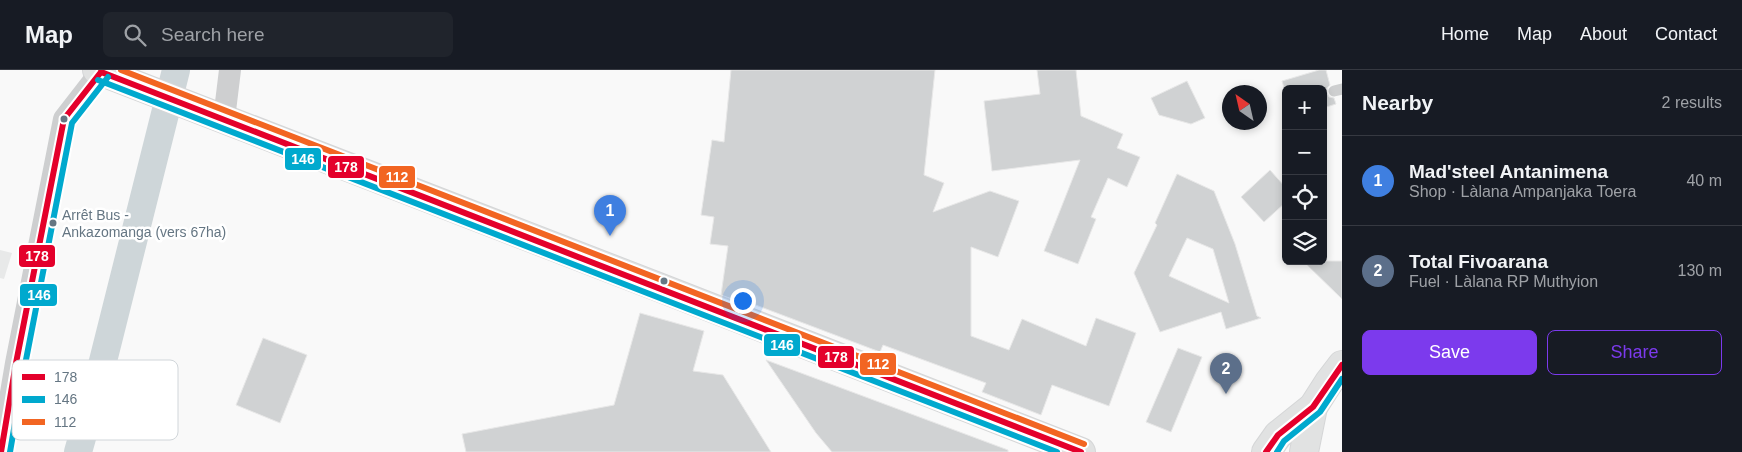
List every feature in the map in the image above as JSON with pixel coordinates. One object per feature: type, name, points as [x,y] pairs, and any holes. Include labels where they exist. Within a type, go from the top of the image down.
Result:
[{"type":"main road","points":[[100,70],[1081,452]]},
{"type":"main road","points":[[1266,452],[1278,435],[1313,408],[1338,378]]},
{"type":"main road","points":[[1304,452],[1313,408]]},
{"type":"street","points":[[17,360],[64,118],[100,70]]},
{"type":"street","points":[[224,118],[230,70]]},
{"type":"street","points":[[1,452],[12,387]]},
{"type":"shaded area","points":[[0,250],[12,253],[4,279],[0,278]]},
{"type":"building","points":[[731,70],[935,70],[924,175],[944,183],[933,212],[990,191],[1019,201],[998,257],[971,247],[971,336],[1009,350],[1022,319],[1086,346],[1096,318],[1136,333],[1109,406],[1052,385],[1041,415],[982,392],[986,383],[883,345],[880,352],[745,301],[721,295],[728,246],[710,244],[714,217],[701,215],[712,140],[724,142]]},
{"type":"building","points":[[1037,70],[1076,70],[1081,116],[1123,134],[1117,148],[1140,157],[1127,187],[1108,178],[1091,217],[1096,219],[1078,264],[1044,251],[1080,160],[992,171],[984,101],[1040,94]]},
{"type":"building","points":[[1319,70],[1326,70],[1330,85],[1327,88],[1327,85],[1283,85],[1282,81]]},
{"type":"building","points":[[1187,81],[1205,118],[1191,124],[1159,115],[1151,98]]},
{"type":"building","points":[[1327,93],[1329,97],[1334,98],[1336,104],[1327,107]]},
{"type":"building","points":[[1270,170],[1282,184],[1282,206],[1264,222],[1241,197]]},
{"type":"building","points":[[1177,174],[1214,191],[1235,244],[1257,316],[1261,318],[1226,329],[1221,312],[1160,332],[1134,273],[1157,225],[1155,223]],"holes":[[[1187,238],[1213,249],[1229,303],[1169,276]]]},
{"type":"building","points":[[1327,261],[1342,261],[1342,299],[1307,265],[1327,265]]},
{"type":"building","points":[[640,313],[704,331],[693,371],[723,375],[771,452],[466,452],[462,434],[614,405]]},
{"type":"building","points":[[263,338],[307,355],[280,423],[236,405]]},
{"type":"building","points":[[1178,348],[1202,357],[1171,432],[1146,422]]},
{"type":"building","points":[[766,360],[1008,450],[1008,452],[832,452],[816,433]]},
{"type":"waterway","points":[[103,360],[176,70]]},
{"type":"waterway","points":[[78,452],[81,440]]},
{"type":"transit line","name":"112","points":[[121,70],[1084,444]]},
{"type":"transit line","name":"178","points":[[101,72],[1081,452]]},
{"type":"transit line","name":"178","points":[[17,360],[64,119],[101,72]]},
{"type":"transit line","name":"146","points":[[26,360],[72,123],[108,77]]},
{"type":"transit line","name":"146","points":[[98,80],[1057,452]]},
{"type":"transit line","name":"178","points":[[1266,452],[1278,435],[1313,407],[1342,365]]},
{"type":"transit line","name":"146","points":[[1277,452],[1284,441],[1320,412],[1342,379]]},
{"type":"transit line","name":"178","points":[[1,452],[12,387]]},
{"type":"transit line","name":"146","points":[[10,452],[12,440]]},
{"type":"place","name":"Arrêt Bus - Ankazomanga (vers 67ha)","points":[[53,223]]},
{"type":"place","name":"Mad'steel Antanimena","points":[[610,236]]},
{"type":"place","name":"Total Fivoarana","points":[[1226,394]]}]
